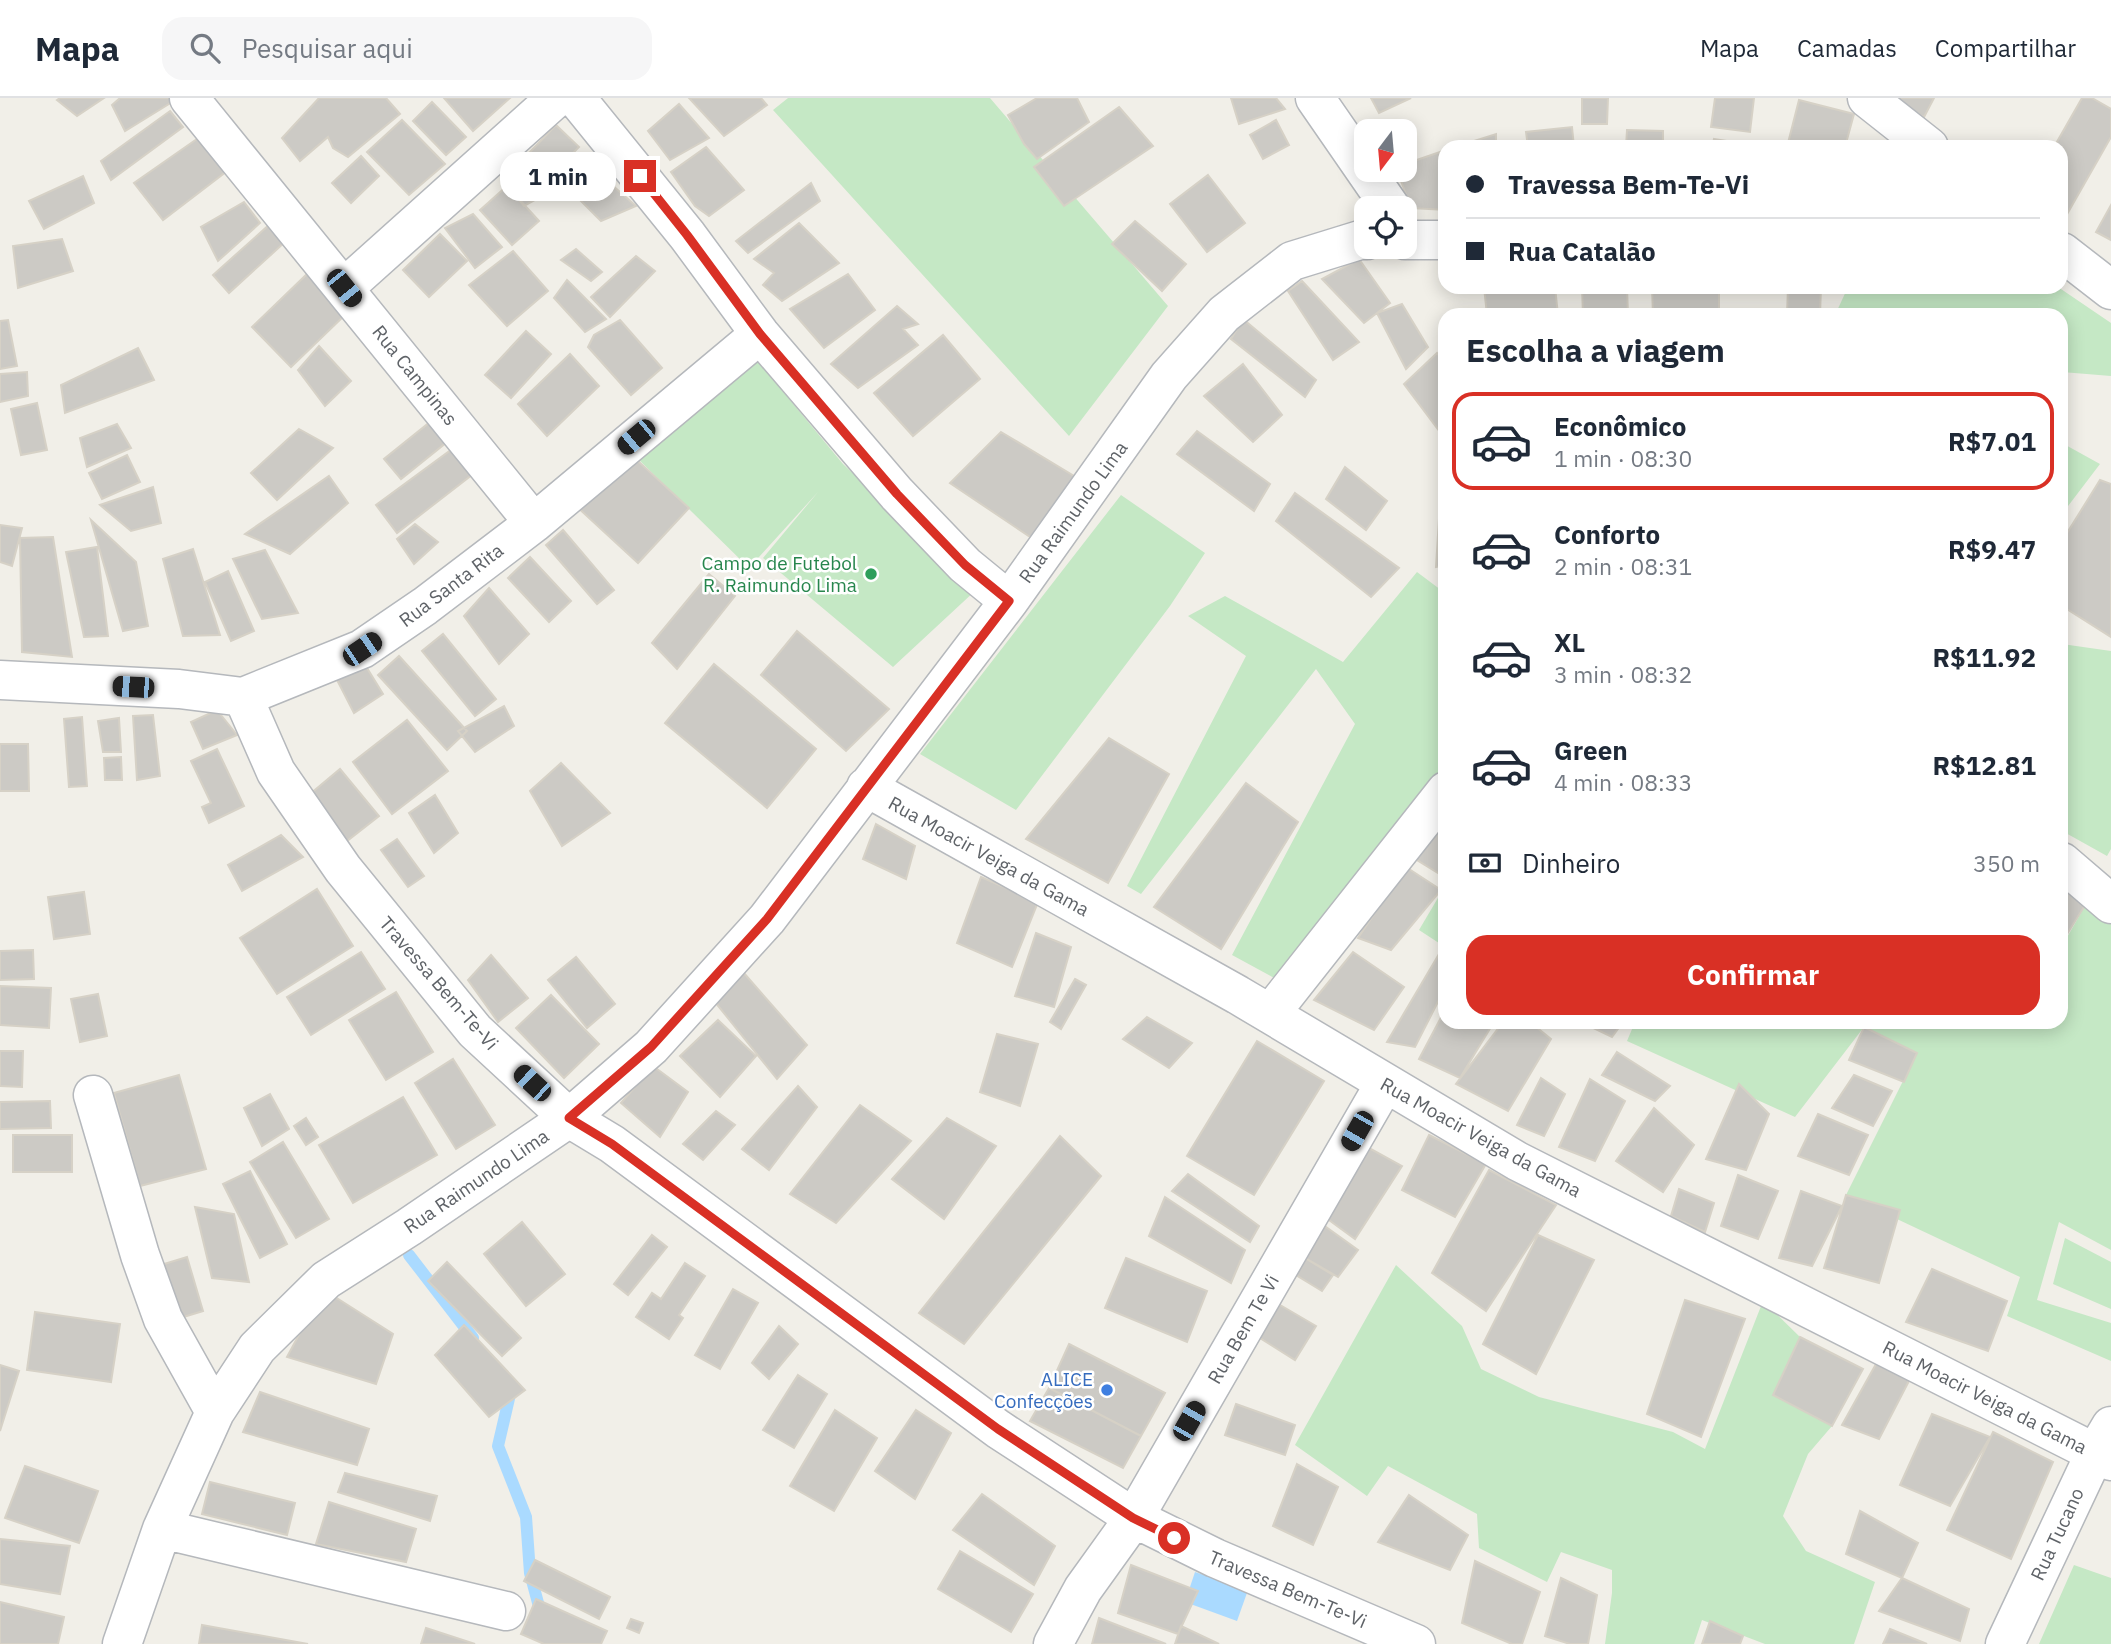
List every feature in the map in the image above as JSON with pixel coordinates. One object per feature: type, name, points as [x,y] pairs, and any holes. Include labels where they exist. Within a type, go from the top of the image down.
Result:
[{"type":"street","name":"Rua Campinas","points":[[189,98],[534,523]]},
{"type":"street","points":[[344,288],[556,98]]},
{"type":"street","points":[[576,98],[687,235],[760,334],[897,494],[965,565],[1009,601]]},
{"type":"street","points":[[1315,98],[1383,196]]},
{"type":"street","points":[[1867,98],[1920,140]]},
{"type":"street","name":"Rua Raimundo Lima","points":[[122,1644],[162,1529],[215,1412],[257,1348],[326,1280],[569,1118],[651,1047],[767,919],[1009,601],[1169,376],[1224,314],[1292,261],[1354,242]]},
{"type":"street","points":[[2068,257],[2111,290]]},
{"type":"street","name":"Rua Santa Rita","points":[[0,680],[179,689],[243,696],[362,649],[425,606],[534,523],[760,334]]},
{"type":"street","name":"Travessa Bem-Te-Vi","points":[[243,696],[276,772],[343,869],[475,1031],[569,1118],[612,1144],[998,1429],[1133,1518],[1215,1558],[1416,1644]]},
{"type":"street","name":"Rua Moacir Veiga da Gama","points":[[866,786],[1270,1014],[1517,1161],[2106,1447]]},
{"type":"street","points":[[1270,1014],[1438,801]]},
{"type":"street","points":[[2068,867],[2111,904]]},
{"type":"street","name":"Rua Bem Te Vi","points":[[1053,1644],[1083,1589],[1133,1518],[1385,1083]]},
{"type":"street","points":[[93,1096],[140,1255],[163,1319],[215,1412]]},
{"type":"street","name":"Rua Tucano","points":[[2005,1644],[2106,1447]]},
{"type":"street","points":[[162,1529],[506,1611]]},
{"type":"green space","points":[[788,98],[990,98],[1168,306],[1069,436],[773,110]]},
{"type":"green space","points":[[1845,294],[2068,294],[2111,323],[2111,376],[2068,372],[2068,308],[1838,308]]},
{"type":"green space","points":[[751,353],[843,464],[976,590],[893,667],[763,558],[818,492],[749,568],[635,456]]},
{"type":"green space","points":[[2068,446],[2100,464],[2068,506]]},
{"type":"green space","points":[[1121,495],[1205,553],[1170,606],[1016,810],[920,754]]},
{"type":"green space","points":[[1417,572],[1438,588],[1438,789],[1278,980],[1232,955],[1355,724],[1316,669],[1141,894],[1127,886],[1246,656],[1188,616],[1225,596],[1343,662]]},
{"type":"green space","points":[[2068,645],[2111,651],[2111,849],[2107,856],[2068,834]]},
{"type":"green space","points":[[1438,898],[1438,942],[1419,930]]},
{"type":"green space","points":[[2089,899],[2111,918],[2111,1250],[2059,1222],[2037,1300],[2111,1323],[2111,1361],[2007,1316],[2020,1277],[1846,1195],[1917,1053],[1868,1029],[2068,1029],[2068,936]]},
{"type":"green space","points":[[1632,1029],[1862,1029],[1795,1117],[1627,1041]]},
{"type":"green space","points":[[2065,1238],[2111,1262],[2111,1309],[2053,1284]]},
{"type":"green space","points":[[1396,1265],[1462,1326],[1481,1369],[1539,1397],[1673,1432],[1705,1449],[1763,1301],[1800,1337],[1774,1395],[1832,1426],[1808,1454],[1783,1516],[1806,1551],[1875,1582],[1854,1644],[1765,1644],[1702,1620],[1694,1644],[1605,1644],[1612,1593],[1612,1570],[1561,1552],[1547,1582],[1479,1548],[1477,1514],[1388,1466],[1367,1496],[1295,1445]]},
{"type":"green space","points":[[2074,1565],[2111,1578],[2111,1644],[2039,1644]]},
{"type":"water","points":[[1195,1572],[1248,1590],[1237,1621],[1185,1602]]},
{"type":"building","points":[[104,98],[77,116],[57,100]]},
{"type":"building","points":[[120,98],[177,99],[125,131],[112,105]]},
{"type":"building","points":[[319,98],[386,98],[400,114],[348,157],[333,148],[328,137],[300,161],[282,138]]},
{"type":"building","points":[[444,98],[510,98],[473,131]]},
{"type":"building","points":[[689,98],[761,98],[767,105],[724,136]]},
{"type":"building","points":[[1037,98],[1077,98],[1089,122],[1037,159],[1024,144],[1008,115]]},
{"type":"building","points":[[1231,98],[1276,98],[1285,109],[1239,124]]},
{"type":"building","points":[[1371,98],[1411,98],[1379,113]]},
{"type":"building","points":[[1582,98],[1608,98],[1607,124],[1582,124]]},
{"type":"building","points":[[1715,98],[1754,98],[1750,132],[1711,127]]},
{"type":"building","points":[[1891,98],[1934,98],[1924,117]]},
{"type":"building","points":[[2082,98],[2092,98],[2111,109],[2111,137],[2068,212],[2068,140],[2058,140]]},
{"type":"building","points":[[1799,100],[1854,114],[1847,140],[1789,140]]},
{"type":"building","points":[[432,102],[466,137],[446,155],[413,121]]},
{"type":"building","points":[[679,104],[709,138],[670,160],[648,131]]},
{"type":"building","points":[[1119,107],[1153,146],[1064,206],[1034,167]]},
{"type":"building","points":[[170,111],[183,127],[111,180],[101,161]]},
{"type":"building","points":[[402,120],[445,164],[409,195],[367,152]]},
{"type":"building","points":[[1276,120],[1289,145],[1263,159],[1250,135]]},
{"type":"building","points":[[556,125],[579,147],[550,176],[528,154]]},
{"type":"building","points":[[1572,127],[1573,140],[1527,140],[1526,132]]},
{"type":"building","points":[[1627,130],[1663,131],[1663,140],[1626,140]]},
{"type":"building","points":[[204,134],[231,168],[163,220],[134,183]]},
{"type":"building","points":[[1496,134],[1496,140],[1477,140]]},
{"type":"building","points":[[706,147],[744,190],[709,216],[695,206],[671,172]]},
{"type":"building","points":[[1438,153],[1438,210],[1417,208],[1417,196],[1407,196],[1401,182],[1418,182],[1418,160]]},
{"type":"building","points":[[361,156],[379,176],[351,203],[332,183]]},
{"type":"building","points":[[524,167],[544,195],[524,206],[503,180]]},
{"type":"building","points":[[596,171],[636,206],[601,221],[573,193]]},
{"type":"building","points":[[1208,175],[1245,223],[1207,252],[1170,204]]},
{"type":"building","points":[[83,176],[94,203],[44,229],[29,201]]},
{"type":"building","points":[[811,183],[820,201],[748,253],[736,241]]},
{"type":"building","points":[[507,186],[539,221],[512,245],[480,210]]},
{"type":"building","points":[[244,202],[260,223],[218,261],[201,227]]},
{"type":"building","points":[[2111,205],[2111,240],[2096,232]]},
{"type":"building","points":[[473,214],[502,247],[475,268],[445,228]]},
{"type":"building","points":[[1135,221],[1186,264],[1162,291],[1112,244]]},
{"type":"building","points":[[799,223],[839,263],[782,301],[763,285],[774,273],[754,259]]},
{"type":"building","points":[[270,224],[285,242],[229,293],[213,275]]},
{"type":"building","points":[[440,234],[467,261],[429,297],[403,270]]},
{"type":"building","points":[[62,239],[73,271],[18,288],[13,246]]},
{"type":"building","points":[[576,249],[602,272],[591,281],[561,260]]},
{"type":"building","points":[[513,251],[548,291],[507,326],[469,285]]},
{"type":"building","points":[[636,256],[655,271],[610,317],[591,297]]},
{"type":"building","points":[[1359,259],[1390,303],[1364,323],[1322,279]]},
{"type":"building","points":[[307,274],[346,314],[291,367],[252,327]]},
{"type":"building","points":[[848,274],[875,310],[824,348],[790,309]]},
{"type":"building","points":[[567,280],[606,319],[585,332],[554,298]]},
{"type":"building","points":[[1302,281],[1359,342],[1333,360],[1288,291]]},
{"type":"building","points":[[1485,294],[1556,294],[1557,308],[1486,308]]},
{"type":"building","points":[[1582,294],[1627,294],[1628,308],[1583,308]]},
{"type":"building","points":[[1652,294],[1719,294],[1719,308],[1653,308]]},
{"type":"building","points":[[1788,294],[1821,294],[1820,308],[1787,308]]},
{"type":"building","points":[[1402,304],[1428,347],[1406,369],[1377,313]]},
{"type":"building","points":[[897,306],[918,324],[903,329],[918,345],[858,388],[831,364]]},
{"type":"building","points":[[1243,319],[1316,380],[1305,397],[1231,339]]},
{"type":"building","points":[[8,320],[17,366],[0,369],[0,321]]},
{"type":"building","points":[[620,320],[662,368],[631,395],[588,347],[594,335]]},
{"type":"building","points":[[526,331],[551,354],[511,398],[485,375]]},
{"type":"building","points":[[943,335],[980,379],[913,436],[874,393]]},
{"type":"building","points":[[319,346],[351,381],[325,406],[298,370]]},
{"type":"building","points":[[138,348],[154,380],[65,413],[61,385]]},
{"type":"building","points":[[1437,353],[1438,429],[1404,384]]},
{"type":"building","points":[[570,354],[599,386],[547,436],[518,404]]},
{"type":"building","points":[[1243,364],[1282,415],[1253,442],[1204,396]]},
{"type":"building","points":[[27,372],[28,396],[0,402],[0,374]]},
{"type":"building","points":[[37,403],[47,450],[21,455],[11,409]]},
{"type":"building","points":[[435,418],[452,438],[401,479],[384,459]]},
{"type":"building","points":[[117,424],[131,448],[87,467],[80,438]]},
{"type":"building","points":[[299,429],[333,448],[277,500],[251,473]]},
{"type":"building","points":[[1197,431],[1270,484],[1254,511],[1177,454]]},
{"type":"building","points":[[1001,432],[1079,479],[1033,539],[950,483]]},
{"type":"building","points":[[459,444],[477,471],[397,533],[376,505]]},
{"type":"building","points":[[626,450],[689,508],[638,563],[575,505]]},
{"type":"building","points":[[127,455],[140,482],[102,499],[89,473]]},
{"type":"building","points":[[1345,467],[1387,501],[1366,530],[1326,499]]},
{"type":"building","points":[[329,476],[348,503],[290,554],[245,534]]},
{"type":"building","points":[[2100,480],[2111,484],[2111,637],[2068,610],[2068,531]]},
{"type":"building","points":[[153,487],[161,523],[131,531],[100,505]]},
{"type":"building","points":[[1295,493],[1399,568],[1371,597],[1276,521]]},
{"type":"building","points":[[91,520],[136,562],[148,626],[123,631]]},
{"type":"building","points":[[415,524],[438,542],[414,564],[397,539]]},
{"type":"building","points":[[0,525],[22,528],[12,566],[0,562]]},
{"type":"building","points":[[563,530],[614,590],[597,604],[546,545]]},
{"type":"building","points":[[1438,535],[1438,567],[1436,567]]},
{"type":"building","points":[[53,537],[72,657],[22,652],[20,538]]},
{"type":"building","points":[[97,547],[108,636],[84,637],[66,552]]},
{"type":"building","points":[[193,549],[220,635],[183,636],[163,559]]},
{"type":"building","points":[[265,550],[298,613],[262,619],[233,559]]},
{"type":"building","points":[[530,557],[571,601],[549,622],[508,578]]},
{"type":"building","points":[[228,571],[254,631],[231,641],[205,582]]},
{"type":"building","points":[[709,574],[735,596],[677,669],[652,643]]},
{"type":"building","points":[[489,588],[529,634],[499,664],[464,616]]},
{"type":"building","points":[[797,631],[889,709],[846,751],[761,675]]},
{"type":"building","points":[[443,634],[496,699],[475,716],[422,651]]},
{"type":"building","points":[[359,655],[383,694],[354,713],[336,678]]},
{"type":"building","points":[[399,656],[467,731],[447,750],[378,675]]},
{"type":"building","points":[[714,664],[816,749],[767,808],[665,723]]},
{"type":"building","points":[[504,706],[514,726],[475,752],[458,731]]},
{"type":"building","points":[[217,710],[237,735],[203,749],[191,722]]},
{"type":"building","points":[[153,715],[160,776],[137,780],[133,716]]},
{"type":"building","points":[[82,717],[87,786],[69,787],[64,719]]},
{"type":"building","points":[[119,718],[121,752],[103,752],[98,721]]},
{"type":"building","points":[[407,720],[448,771],[392,814],[353,762]]},
{"type":"building","points":[[1109,738],[1169,774],[1108,883],[1026,839]]},
{"type":"building","points":[[0,744],[28,744],[29,791],[0,791]]},
{"type":"building","points":[[217,749],[244,806],[209,823],[202,807],[211,803],[191,761]]},
{"type":"building","points":[[121,757],[122,780],[105,780],[104,758]]},
{"type":"building","points":[[561,763],[610,813],[562,846],[530,791]]},
{"type":"building","points":[[340,769],[379,816],[347,841],[309,795]]},
{"type":"building","points":[[1246,783],[1298,822],[1221,949],[1154,907]]},
{"type":"building","points":[[435,795],[458,833],[434,853],[409,813]]},
{"type":"building","points":[[876,824],[915,846],[906,879],[863,859]]},
{"type":"building","points":[[1438,827],[1438,873],[1412,857]]},
{"type":"building","points":[[281,835],[303,857],[242,891],[228,865]]},
{"type":"building","points":[[397,839],[424,876],[408,887],[381,850]]},
{"type":"building","points":[[1406,867],[1438,888],[1438,894],[1391,950],[1358,938]]},
{"type":"building","points":[[981,877],[1038,902],[1012,967],[957,943]]},
{"type":"building","points":[[2068,883],[2089,899],[2068,932]]},
{"type":"building","points":[[317,889],[353,946],[277,994],[240,938]]},
{"type":"building","points":[[84,892],[90,934],[54,939],[48,897]]},
{"type":"building","points":[[1036,933],[1071,947],[1054,1007],[1015,996]]},
{"type":"building","points":[[33,950],[34,979],[0,980],[0,951]]},
{"type":"building","points":[[361,952],[385,989],[311,1035],[287,997]]},
{"type":"building","points":[[1353,952],[1404,987],[1374,1030],[1314,1000]]},
{"type":"building","points":[[491,955],[528,998],[498,1022],[468,980]]},
{"type":"building","points":[[1438,956],[1438,1002],[1415,1047],[1387,1042]]},
{"type":"building","points":[[576,957],[615,1004],[587,1028],[548,980]]},
{"type":"building","points":[[743,972],[807,1045],[777,1079],[715,1002]]},
{"type":"building","points":[[1075,979],[1086,985],[1061,1029],[1050,1022]]},
{"type":"building","points":[[0,986],[51,988],[49,1028],[0,1025]]},
{"type":"building","points":[[396,992],[433,1052],[386,1080],[349,1020]]},
{"type":"building","points":[[98,994],[107,1036],[80,1042],[71,999]]},
{"type":"building","points":[[551,995],[599,1044],[564,1078],[516,1028]]},
{"type":"building","points":[[1147,1017],[1192,1043],[1169,1068],[1123,1039]]},
{"type":"building","points":[[718,1020],[756,1056],[720,1097],[680,1056]]},
{"type":"building","points":[[1438,1023],[1438,1029],[1490,1029],[1460,1078],[1419,1059]]},
{"type":"building","points":[[1498,1029],[1539,1029],[1551,1039],[1508,1111],[1456,1084]]},
{"type":"building","points":[[1595,1029],[1618,1029],[1612,1037]]},
{"type":"building","points":[[1863,1029],[1917,1053],[1904,1082],[1849,1060]]},
{"type":"building","points":[[997,1034],[1038,1044],[1020,1106],[980,1092]]},
{"type":"building","points":[[1257,1041],[1324,1081],[1254,1195],[1187,1156]]},
{"type":"building","points":[[0,1051],[23,1051],[22,1087],[0,1086]]},
{"type":"building","points":[[1617,1052],[1670,1086],[1655,1101],[1602,1075]]},
{"type":"building","points":[[453,1059],[495,1125],[456,1149],[415,1083]]},
{"type":"building","points":[[653,1066],[688,1092],[660,1137],[621,1103]]},
{"type":"building","points":[[179,1075],[206,1169],[140,1186],[114,1093]]},
{"type":"building","points":[[1854,1075],[1892,1091],[1873,1126],[1832,1108]]},
{"type":"building","points":[[1541,1078],[1565,1094],[1544,1136],[1517,1125]]},
{"type":"building","points":[[1590,1079],[1625,1101],[1595,1161],[1559,1147]]},
{"type":"building","points":[[1739,1084],[1769,1114],[1746,1170],[1706,1159]]},
{"type":"building","points":[[798,1086],[817,1107],[769,1170],[742,1149]]},
{"type":"building","points":[[270,1094],[289,1129],[262,1146],[244,1108]]},
{"type":"building","points":[[403,1097],[437,1155],[353,1203],[319,1145]]},
{"type":"building","points":[[50,1101],[51,1128],[0,1129],[0,1102]]},
{"type":"building","points":[[860,1105],[911,1141],[836,1223],[790,1194]]},
{"type":"building","points":[[1654,1108],[1694,1145],[1663,1192],[1616,1161]]},
{"type":"building","points":[[716,1111],[735,1125],[703,1160],[683,1144]]},
{"type":"building","points":[[1818,1114],[1868,1135],[1849,1175],[1798,1156]]},
{"type":"building","points":[[306,1118],[318,1137],[306,1145],[294,1126]]},
{"type":"building","points":[[947,1118],[996,1146],[944,1219],[892,1179]]},
{"type":"building","points":[[13,1135],[72,1135],[72,1172],[13,1172]]},
{"type":"building","points":[[1429,1135],[1486,1164],[1455,1217],[1402,1190]]},
{"type":"building","points":[[1060,1136],[1101,1176],[964,1344],[919,1313]]},
{"type":"building","points":[[283,1142],[329,1219],[296,1238],[250,1162]]},
{"type":"building","points":[[1358,1142],[1402,1166],[1355,1239],[1318,1212]]},
{"type":"building","points":[[1489,1170],[1556,1205],[1486,1311],[1432,1273]]},
{"type":"building","points":[[250,1171],[287,1244],[260,1258],[223,1184]]},
{"type":"building","points":[[1188,1174],[1259,1226],[1250,1242],[1172,1191]]},
{"type":"building","points":[[1738,1175],[1778,1191],[1758,1239],[1721,1226]]},
{"type":"building","points":[[1679,1189],[1714,1203],[1705,1232],[1671,1216]]},
{"type":"building","points":[[1801,1191],[1842,1206],[1812,1266],[1779,1258]]},
{"type":"building","points":[[1846,1195],[1900,1210],[1879,1283],[1824,1268]]},
{"type":"building","points":[[1165,1197],[1245,1250],[1231,1283],[1149,1236]]},
{"type":"building","points":[[195,1207],[234,1214],[249,1282],[212,1278]]},
{"type":"building","points":[[1315,1219],[1358,1250],[1338,1277],[1295,1252]]},
{"type":"building","points":[[522,1222],[565,1274],[526,1306],[484,1254]]},
{"type":"building","points":[[652,1235],[667,1247],[628,1295],[614,1284]]},
{"type":"building","points":[[1538,1235],[1594,1260],[1536,1374],[1483,1344]]},
{"type":"building","points":[[1295,1252],[1333,1275],[1322,1291],[1286,1269]]},
{"type":"building","points":[[187,1257],[203,1311],[177,1319],[161,1265]]},
{"type":"building","points":[[1126,1258],[1207,1291],[1187,1342],[1105,1308]]},
{"type":"building","points":[[447,1262],[521,1338],[502,1356],[428,1281]]},
{"type":"building","points":[[685,1263],[705,1276],[679,1315],[683,1318],[669,1339],[636,1317],[652,1293],[661,1299]]},
{"type":"building","points":[[1932,1269],[2007,1301],[1988,1351],[1906,1322]]},
{"type":"building","points":[[733,1289],[758,1303],[720,1369],[695,1355]]},
{"type":"building","points":[[332,1295],[393,1334],[376,1384],[287,1357],[308,1318]]},
{"type":"building","points":[[1685,1300],[1745,1319],[1701,1437],[1647,1414]]},
{"type":"building","points":[[1275,1302],[1316,1326],[1295,1360],[1255,1335]]},
{"type":"building","points":[[35,1312],[120,1324],[111,1382],[27,1370]]},
{"type":"building","points":[[464,1325],[525,1390],[489,1417],[435,1355]]},
{"type":"building","points":[[779,1326],[798,1344],[769,1379],[752,1363]]},
{"type":"building","points":[[1800,1337],[1863,1369],[1832,1426],[1773,1395]]},
{"type":"building","name":"ALICE Confecções","points":[[1069,1344],[1165,1393],[1141,1436],[1049,1388]]},
{"type":"building","points":[[1876,1364],[1911,1377],[1879,1439],[1842,1425]]},
{"type":"building","points":[[0,1365],[19,1371],[0,1431]]},
{"type":"building","points":[[798,1375],[827,1394],[794,1448],[763,1430]]},
{"type":"building","points":[[1049,1388],[1141,1436],[1123,1468],[1030,1421]]},
{"type":"building","points":[[260,1392],[369,1429],[357,1465],[243,1432]]},
{"type":"building","points":[[1236,1404],[1295,1425],[1285,1455],[1225,1435]]},
{"type":"building","points":[[835,1410],[877,1438],[834,1511],[790,1486]]},
{"type":"building","points":[[916,1410],[951,1433],[915,1499],[875,1471]]},
{"type":"building","points":[[1932,1414],[1990,1437],[1950,1506],[1900,1485]]},
{"type":"building","points":[[1993,1432],[2053,1462],[2011,1559],[1947,1530]]},
{"type":"building","points":[[1297,1464],[1338,1487],[1313,1545],[1273,1526]]},
{"type":"building","points":[[25,1466],[98,1491],[79,1543],[5,1518]]},
{"type":"building","points":[[345,1473],[437,1496],[430,1521],[338,1492]]},
{"type":"building","points":[[210,1482],[295,1503],[287,1535],[202,1514]]},
{"type":"building","points":[[982,1494],[1055,1546],[1034,1585],[953,1530]]},
{"type":"building","points":[[1409,1495],[1468,1535],[1450,1570],[1378,1542]]},
{"type":"building","points":[[329,1502],[416,1529],[406,1562],[316,1544]]},
{"type":"building","points":[[1860,1511],[1918,1543],[1902,1578],[1846,1554]]},
{"type":"building","points":[[0,1539],[70,1546],[60,1594],[0,1584]]},
{"type":"building","points":[[960,1551],[1033,1594],[1011,1632],[938,1589]]},
{"type":"building","points":[[535,1560],[610,1597],[599,1619],[524,1581]]},
{"type":"building","points":[[1475,1561],[1540,1592],[1522,1644],[1512,1644],[1462,1623]]},
{"type":"building","points":[[1131,1565],[1198,1591],[1178,1634],[1118,1613]]},
{"type":"building","points":[[1561,1578],[1597,1595],[1588,1644],[1570,1644],[1545,1636]]},
{"type":"building","points":[[1902,1578],[1969,1609],[1960,1641],[1879,1611]]},
{"type":"building","points":[[536,1599],[607,1631],[601,1644],[544,1644],[521,1634]]},
{"type":"building","points":[[0,1602],[64,1617],[58,1644],[0,1644]]},
{"type":"building","points":[[1099,1618],[1166,1644],[1092,1644]]},
{"type":"building","points":[[631,1619],[643,1623],[639,1633],[627,1628]]},
{"type":"building","points":[[1710,1621],[1743,1636],[1740,1644],[1702,1644]]},
{"type":"building","points":[[202,1625],[308,1644],[199,1644]]},
{"type":"building","points":[[1181,1626],[1219,1644],[1175,1644]]},
{"type":"building","points":[[426,1628],[475,1644],[421,1644]]},
{"type":"building","points":[[1890,1629],[1927,1644],[1883,1644]]},
{"type":"waterway","points":[[409,1255],[473,1338]]},
{"type":"waterway","points":[[509,1387],[511,1390],[498,1446],[526,1517],[530,1573],[541,1614]]},
{"type":"place","name":"Campo de Futebol R. Raimundo Lima","points":[[871,574]]},
{"type":"place","name":"ALICE Confecções","points":[[1107,1390]]},
{"type":"route","points":[[640,176],[760,334],[897,494],[965,565],[1009,601],[767,919],[651,1047],[569,1118],[612,1144],[998,1429],[1133,1518],[1174,1538]]}]
